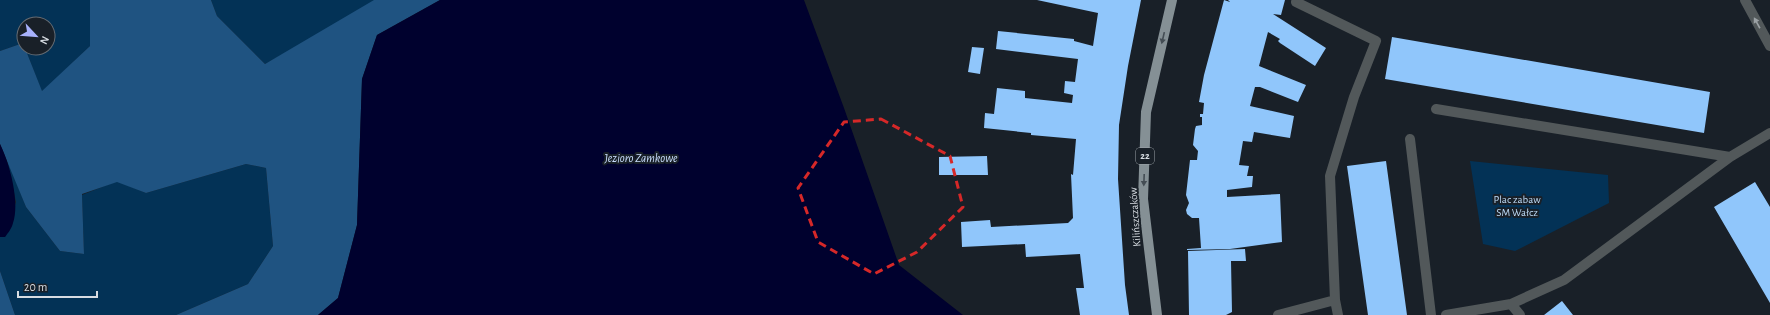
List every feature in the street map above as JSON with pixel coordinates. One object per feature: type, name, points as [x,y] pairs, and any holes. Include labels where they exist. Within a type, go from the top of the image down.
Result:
[{"type":"main road","name":"Kilińszczaków","points":[[1157,315],[1143,199],[1146,112],[1172,0]]},
{"type":"street","points":[[1745,0],[1770,46]]},
{"type":"street","points":[[1296,2],[1376,41],[1354,97],[1330,176],[1335,300],[1338,315]]},
{"type":"street","points":[[1436,109],[1730,157]]},
{"type":"street","points":[[1446,315],[1511,304],[1564,280],[1730,157],[1770,133]]},
{"type":"street","points":[[1410,139],[1431,315]]},
{"type":"street","points":[[1278,315],[1335,300]]},
{"type":"street","points":[[1511,304],[1520,315]]},
{"type":"highlighted area","points":[[881,119],[950,156],[963,207],[917,252],[874,274],[818,242],[798,188],[844,122]]},
{"type":"green space","points":[[0,0],[90,0],[90,46],[42,92],[28,56],[56,56],[56,16],[16,16],[16,45],[0,51]]},
{"type":"green space","points":[[211,0],[382,0],[265,64],[217,16]]},
{"type":"green space","points":[[6,155],[26,207],[60,251],[84,254],[82,195],[117,181],[146,193],[246,164],[266,168],[273,246],[248,284],[176,315],[15,315],[0,271],[0,237],[5,237],[16,202]]},
{"type":"green space","name":"Plac zabaw SM Wałcz","points":[[1470,161],[1608,175],[1609,203],[1515,251],[1483,244]]},
{"type":"shaded area","points":[[90,0],[211,0],[217,16],[265,64],[374,0],[440,0],[377,35],[362,79],[357,225],[338,298],[318,315],[176,315],[248,284],[273,246],[266,168],[246,164],[146,193],[117,182],[82,194],[84,254],[60,251],[26,207],[0,144],[0,51],[16,45],[16,56],[28,56],[42,91],[90,46]]},
{"type":"shaded area","points":[[0,271],[15,315],[0,315]]},
{"type":"water","name":"Jezioro Zamkowe","points":[[440,0],[804,0],[844,108],[899,265],[963,315],[318,315],[338,298],[357,225],[362,79],[377,35]]},
{"type":"water","points":[[0,144],[10,172],[15,194],[15,214],[10,230],[5,237],[0,237]]},
{"type":"building","points":[[1037,0],[1141,0],[1128,66],[1119,125],[1118,179],[1125,285],[1129,315],[1080,315],[1076,288],[1084,288],[1080,254],[1026,257],[1025,244],[962,247],[961,222],[990,220],[991,227],[1068,223],[1073,218],[1071,174],[1073,175],[1076,139],[1031,135],[1031,133],[984,128],[985,113],[994,114],[997,88],[1025,91],[1025,98],[1072,103],[1073,95],[1064,93],[1065,81],[1075,82],[1078,59],[996,49],[998,31],[1074,39],[1074,41],[1093,46],[1098,13]]},
{"type":"building","points":[[1224,0],[1230,2],[1228,0],[1285,0],[1281,15],[1273,14],[1326,48],[1315,66],[1280,43],[1278,41],[1280,39],[1268,32],[1259,66],[1306,85],[1298,102],[1260,87],[1255,87],[1250,106],[1294,116],[1290,138],[1254,132],[1252,142],[1243,141],[1239,165],[1249,166],[1247,176],[1253,176],[1252,187],[1227,190],[1227,197],[1280,194],[1282,242],[1230,249],[1187,250],[1201,248],[1199,218],[1192,218],[1187,214],[1186,210],[1189,203],[1186,195],[1190,160],[1197,160],[1198,151],[1193,145],[1196,126],[1202,125],[1202,117],[1200,117],[1200,114],[1203,114],[1204,103],[1199,102],[1204,75]]},
{"type":"building","points":[[1392,37],[1710,92],[1704,133],[1385,79]]},
{"type":"building","points":[[972,47],[984,48],[980,74],[968,72]]},
{"type":"building","points":[[987,156],[988,175],[939,175],[939,157]]},
{"type":"building","points":[[1386,161],[1407,315],[1368,315],[1347,166]]},
{"type":"building","points":[[1755,182],[1770,207],[1770,303],[1714,207]]},
{"type":"building","points":[[1245,249],[1246,261],[1231,261],[1232,312],[1226,315],[1189,315],[1188,251]]},
{"type":"building","points":[[1562,301],[1573,315],[1544,315]]}]
